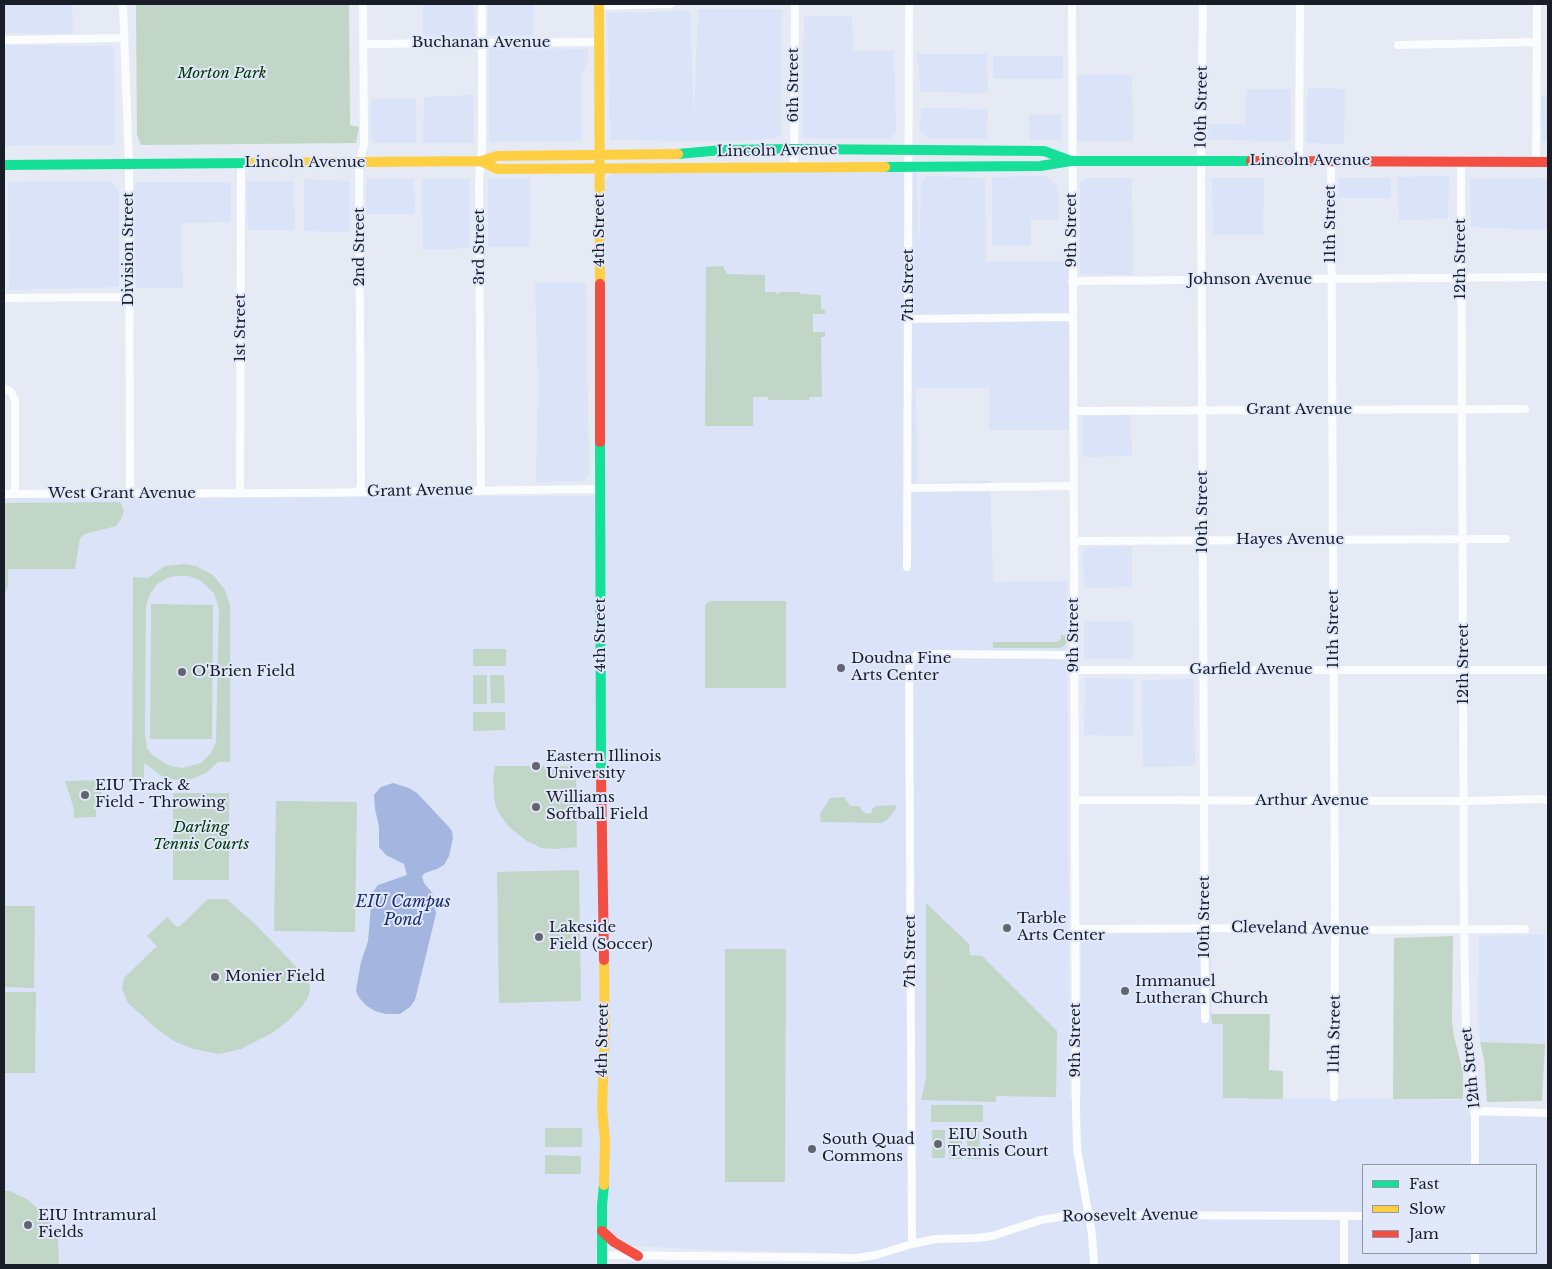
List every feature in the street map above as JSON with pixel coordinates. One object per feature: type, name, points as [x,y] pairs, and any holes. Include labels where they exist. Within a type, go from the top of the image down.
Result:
[{"type":"main road","name":"4th Street","points":[[599,5],[601,757],[605,1021],[602,1108],[605,1141],[602,1260]]},
{"type":"main road","name":"Lincoln Avenue","points":[[4,165],[481,161],[497,156],[692,154],[722,150],[794,149],[1044,151],[1071,161]]},
{"type":"main road","name":"Lincoln Avenue","points":[[481,161],[497,169],[1040,166],[1071,161],[1548,162]]},
{"type":"main road","points":[[602,1231],[620,1246],[638,1256]]},
{"type":"street","name":"Division Street","points":[[123,4],[129,164],[130,494]]},
{"type":"street","name":"2nd Street","points":[[359,492],[361,484],[359,163],[364,146],[363,4]]},
{"type":"street","name":"3rd Street","points":[[481,490],[479,180],[481,161],[482,4]]},
{"type":"street","points":[[599,5],[671,4]]},
{"type":"street","name":"6th Street","points":[[794,167],[795,4]]},
{"type":"street","name":"7th Street","points":[[907,567],[909,4]]},
{"type":"street","name":"9th Street","points":[[1072,4],[1071,161],[1077,1135],[1094,1265]]},
{"type":"street","name":"10th Street","points":[[1203,4],[1201,161],[1205,1019]]},
{"type":"street","points":[[1299,162],[1300,4]]},
{"type":"street","points":[[1536,162],[1537,4]]},
{"type":"street","points":[[4,40],[124,38]]},
{"type":"street","name":"Buchanan Avenue","points":[[364,44],[599,42]]},
{"type":"street","points":[[1398,45],[1537,42]]},
{"type":"street","name":"11th Street","points":[[1331,162],[1336,930],[1334,1098]]},
{"type":"street","name":"12th Street","points":[[1461,162],[1464,929],[1466,1031],[1474,1076],[1476,1111],[1475,1164]]},
{"type":"street","name":"1st Street","points":[[240,493],[241,163]]},
{"type":"street","name":"Johnson Avenue","points":[[1072,281],[1548,278]]},
{"type":"street","points":[[4,298],[129,297]]},
{"type":"street","points":[[909,319],[1072,317]]},
{"type":"street","points":[[4,388],[11,392],[15,400],[16,494]]},
{"type":"street","name":"Grant Avenue","points":[[1073,411],[1525,409]]},
{"type":"street","points":[[908,488],[1073,486]]},
{"type":"street","name":"Grant Avenue","points":[[240,493],[600,489]]},
{"type":"street","name":"West Grant Avenue","points":[[4,494],[240,493]]},
{"type":"street","name":"Hayes Avenue","points":[[1074,541],[1506,539]]},
{"type":"street","name":"7th Street","points":[[912,1244],[909,669],[912,659],[918,654],[1074,655]]},
{"type":"street","name":"Garfield Avenue","points":[[1074,670],[1548,670]]},
{"type":"street","name":"Arthur Avenue","points":[[1075,800],[1548,800]]},
{"type":"street","name":"Cleveland Avenue","points":[[1076,928],[1525,929]]},
{"type":"street","points":[[1476,1111],[1548,1113]]},
{"type":"street","name":"Roosevelt Avenue","points":[[602,1260],[638,1256],[858,1258],[935,1239],[984,1237],[1041,1220],[1088,1215],[1362,1216]]},
{"type":"street","points":[[1344,1216],[1344,1265]]},
{"type":"shaded area","points":[[4,4],[72,4],[73,34],[4,33]]},
{"type":"shaded area","points":[[488,4],[534,4],[534,36],[488,36]]},
{"type":"shaded area","points":[[423,5],[474,5],[475,37],[423,36]]},
{"type":"shaded area","points":[[698,9],[782,9],[781,134],[773,139],[720,142],[610,140],[607,13],[690,11],[694,119]]},
{"type":"shaded area","points":[[804,16],[852,16],[853,51],[894,51],[896,132],[889,139],[802,138]]},
{"type":"shaded area","points":[[4,45],[110,46],[114,51],[115,145],[5,146]]},
{"type":"shaded area","points":[[489,48],[588,49],[588,60],[582,75],[582,139],[580,141],[489,142]]},
{"type":"shaded area","points":[[917,54],[987,54],[988,93],[921,92]]},
{"type":"shaded area","points":[[993,56],[1063,56],[1063,79],[993,79]]},
{"type":"shaded area","points":[[1078,75],[1132,75],[1133,141],[1077,141]]},
{"type":"shaded area","points":[[1308,88],[1345,89],[1344,144],[1306,143]]},
{"type":"shaded area","points":[[1246,89],[1291,89],[1290,141],[1208,140],[1209,124],[1245,124]]},
{"type":"shaded area","points":[[473,95],[474,143],[423,143],[424,97]]},
{"type":"shaded area","points":[[1548,95],[1548,141],[1542,142],[1541,96]]},
{"type":"shaded area","points":[[371,99],[416,99],[416,143],[373,143],[370,136]]},
{"type":"shaded area","points":[[921,108],[988,109],[987,139],[929,139],[920,131]]},
{"type":"shaded area","points":[[1029,114],[1061,115],[1061,140],[1029,140]]},
{"type":"shaded area","name":"Eastern Illinois University","points":[[617,171],[917,171],[918,239],[920,233],[921,182],[928,176],[985,178],[986,261],[1070,261],[1070,430],[989,430],[989,388],[916,388],[917,483],[990,481],[993,582],[1067,581],[1070,1099],[1081,1099],[1081,939],[1089,934],[1211,932],[1212,1024],[1223,1024],[1223,1098],[1469,1100],[1469,1116],[1548,1117],[1548,1265],[620,1265],[628,1262],[839,1264],[839,1253],[712,1250],[597,1244],[596,1265],[4,1265],[4,498],[605,496],[605,179]]},
{"type":"shaded area","points":[[1046,176],[1058,186],[1059,220],[1031,220],[1031,245],[992,246],[992,177]]},
{"type":"shaded area","points":[[1449,176],[1448,219],[1399,220],[1397,177]]},
{"type":"shaded area","points":[[366,178],[414,179],[415,214],[366,214]]},
{"type":"shaded area","points":[[530,178],[530,247],[488,247],[488,179]]},
{"type":"shaded area","points":[[1087,178],[1132,178],[1133,275],[1080,274],[1080,184]]},
{"type":"shaded area","points":[[1212,178],[1264,178],[1263,235],[1213,235]]},
{"type":"shaded area","points":[[1339,178],[1391,178],[1391,198],[1339,198]]},
{"type":"shaded area","points":[[1548,178],[1548,230],[1471,227],[1470,179]]},
{"type":"shaded area","points":[[304,179],[350,181],[350,232],[304,231]]},
{"type":"shaded area","points":[[422,179],[470,179],[470,248],[423,250]]},
{"type":"shaded area","points":[[110,181],[119,190],[119,287],[9,290],[8,182]]},
{"type":"shaded area","points":[[246,181],[294,181],[295,230],[248,230]]},
{"type":"shaded area","points":[[136,182],[231,182],[231,222],[181,223],[183,288],[136,288],[134,187]]},
{"type":"shaded area","points":[[535,283],[586,283],[589,475],[586,480],[536,482],[538,386]]},
{"type":"shaded area","points":[[1131,415],[1132,456],[1083,457],[1082,416]]},
{"type":"shaded area","points":[[1132,546],[1132,587],[1084,588],[1083,552],[1086,548]]},
{"type":"shaded area","points":[[1084,621],[1133,621],[1133,659],[1084,659]]},
{"type":"shaded area","points":[[1085,678],[1134,679],[1133,736],[1084,735]]},
{"type":"shaded area","points":[[1194,679],[1195,766],[1143,767],[1142,680]]},
{"type":"shaded area","points":[[1545,934],[1545,1044],[1480,1042],[1478,1021],[1479,936]]},
{"type":"green space","name":"Morton Park","points":[[136,4],[349,4],[350,125],[359,127],[356,143],[141,145],[137,135]]},
{"type":"green space","points":[[723,266],[727,274],[765,275],[765,292],[775,292],[777,294],[781,292],[799,292],[801,294],[821,295],[821,309],[825,310],[825,314],[813,314],[813,332],[825,332],[825,337],[821,337],[822,397],[810,397],[809,400],[768,400],[768,397],[753,397],[753,426],[705,426],[706,267]]},
{"type":"green space","points":[[120,502],[124,511],[116,526],[85,534],[80,538],[75,569],[8,569],[8,587],[4,595],[4,503]]},
{"type":"green space","points":[[184,564],[196,566],[213,575],[225,590],[230,605],[230,762],[218,762],[206,773],[192,779],[183,780],[162,776],[144,763],[144,778],[132,778],[133,577],[148,578],[165,566]],"holes":[[[175,576],[189,576],[201,581],[214,593],[219,609],[216,742],[211,753],[201,763],[182,768],[170,766],[152,755],[147,748],[145,735],[146,606],[150,594],[157,584]]]},
{"type":"green space","points":[[710,601],[786,601],[786,688],[705,688],[705,605]]},
{"type":"green space","name":"O'Brien Field","points":[[151,604],[213,605],[212,739],[150,739]]},
{"type":"green space","points":[[1061,635],[1067,636],[1067,642],[1063,647],[1059,648],[993,648],[993,642],[1057,642],[1061,639]]},
{"type":"green space","points":[[473,649],[506,649],[506,666],[473,666]]},
{"type":"green space","points":[[473,675],[487,675],[487,704],[473,704]]},
{"type":"green space","points":[[490,675],[504,675],[505,703],[491,703]]},
{"type":"green space","points":[[473,712],[505,712],[505,730],[473,731]]},
{"type":"green space","name":"Williams Softball Field","points":[[495,766],[570,766],[576,772],[577,847],[541,848],[527,841],[509,827],[495,804],[493,779]]},
{"type":"green space","name":"EIU Track & Field - Throwing","points":[[105,780],[96,809],[96,817],[74,818],[74,809],[65,781]]},
{"type":"green space","name":"Darling Tennis Courts","points":[[173,793],[229,793],[229,880],[173,880]]},
{"type":"green space","points":[[844,797],[850,806],[859,806],[864,813],[871,814],[872,809],[876,806],[896,805],[895,810],[882,823],[821,822],[820,814],[830,798]]},
{"type":"green space","points":[[276,801],[357,802],[355,932],[274,931]]},
{"type":"green space","name":"Lakeside Field (Soccer)","points":[[579,870],[581,1001],[499,1003],[497,872]]},
{"type":"green space","name":"Monier Field","points":[[208,899],[227,899],[257,926],[305,976],[310,986],[309,995],[303,1005],[288,1021],[272,1033],[241,1049],[219,1054],[193,1049],[176,1042],[158,1030],[128,1003],[122,989],[124,978],[157,946],[147,936],[167,917],[177,927],[180,926]]},
{"type":"green space","points":[[926,903],[969,944],[970,955],[982,956],[1057,1031],[1056,1097],[996,1096],[996,1102],[921,1100],[926,1078]]},
{"type":"green space","points":[[4,906],[35,906],[34,988],[4,987]]},
{"type":"green space","points":[[1453,936],[1452,1021],[1463,1071],[1463,1099],[1393,1099],[1394,938]]},
{"type":"green space","points":[[725,949],[786,949],[785,1182],[725,1182]]},
{"type":"green space","points":[[4,992],[36,992],[35,1073],[4,1073]]},
{"type":"green space","points":[[1211,1014],[1270,1014],[1269,1070],[1283,1071],[1283,1099],[1223,1098],[1223,1024],[1212,1024]]},
{"type":"green space","points":[[1480,1042],[1545,1044],[1542,1101],[1487,1102],[1484,1059]]},
{"type":"green space","points":[[931,1105],[983,1105],[983,1122],[931,1122]]},
{"type":"green space","points":[[545,1128],[582,1128],[582,1147],[545,1147]]},
{"type":"green space","name":"EIU South Tennis Court","points":[[932,1130],[945,1130],[945,1158],[932,1158]]},
{"type":"green space","name":"EIU South Tennis Court","points":[[949,1131],[962,1131],[962,1159],[949,1159]]},
{"type":"green space","name":"EIU South Tennis Court","points":[[967,1131],[979,1131],[980,1159],[967,1159]]},
{"type":"green space","points":[[545,1155],[581,1156],[581,1174],[545,1174]]},
{"type":"green space","name":"EIU Intramural Fields","points":[[4,1191],[9,1191],[27,1199],[44,1214],[55,1230],[58,1239],[59,1265],[4,1265]]},
{"type":"water","name":"EIU Campus Pond","points":[[393,783],[409,788],[417,793],[452,831],[453,838],[449,856],[444,865],[422,876],[424,883],[433,894],[436,914],[415,1000],[410,1007],[400,1014],[386,1014],[375,1011],[367,1006],[361,1000],[356,990],[361,962],[368,941],[372,893],[378,885],[407,875],[404,864],[386,855],[379,847],[379,827],[374,795],[381,787]]},
{"type":"traffic: fast","points":[[678,154],[722,150],[794,149],[1044,151],[1071,161]]},
{"type":"traffic: fast","points":[[885,167],[1040,166],[1071,161],[1251,161]]},
{"type":"traffic: fast","points":[[4,165],[251,163]]},
{"type":"traffic: fast","points":[[600,442],[601,774]]},
{"type":"traffic: fast","points":[[602,1265],[604,1185]]},
{"type":"traffic: slow","points":[[599,4],[600,284]]},
{"type":"traffic: slow","points":[[251,163],[481,161],[497,156],[678,154]]},
{"type":"traffic: slow","points":[[481,161],[497,169],[885,167]]},
{"type":"traffic: slow","points":[[604,960],[605,1029],[602,1108],[605,1141],[604,1185]]},
{"type":"traffic: jam","points":[[1251,161],[1548,162]]},
{"type":"traffic: jam","points":[[600,284],[600,442]]},
{"type":"traffic: jam","points":[[601,774],[604,960]]},
{"type":"traffic: jam","points":[[602,1231],[614,1242],[638,1256]]},
{"type":"place","name":"Doudna Fine Arts Center","points":[[841,668]]},
{"type":"place","name":"O'Brien Field","points":[[182,672]]},
{"type":"place","name":"Eastern Illinois University","points":[[536,766]]},
{"type":"place","name":"EIU Track & Field - Throwing","points":[[85,795]]},
{"type":"place","name":"Williams Softball Field","points":[[536,807]]},
{"type":"place","name":"Tarble Arts Center","points":[[1007,928]]},
{"type":"place","name":"Lakeside Field (Soccer)","points":[[539,937]]},
{"type":"place","name":"Monier Field","points":[[215,977]]},
{"type":"place","name":"Immanuel Lutheran Church","points":[[1125,991]]},
{"type":"place","name":"EIU South Tennis Court","points":[[938,1144]]},
{"type":"place","name":"South Quad Commons","points":[[812,1149]]},
{"type":"place","name":"EIU Intramural Fields","points":[[28,1225]]}]
